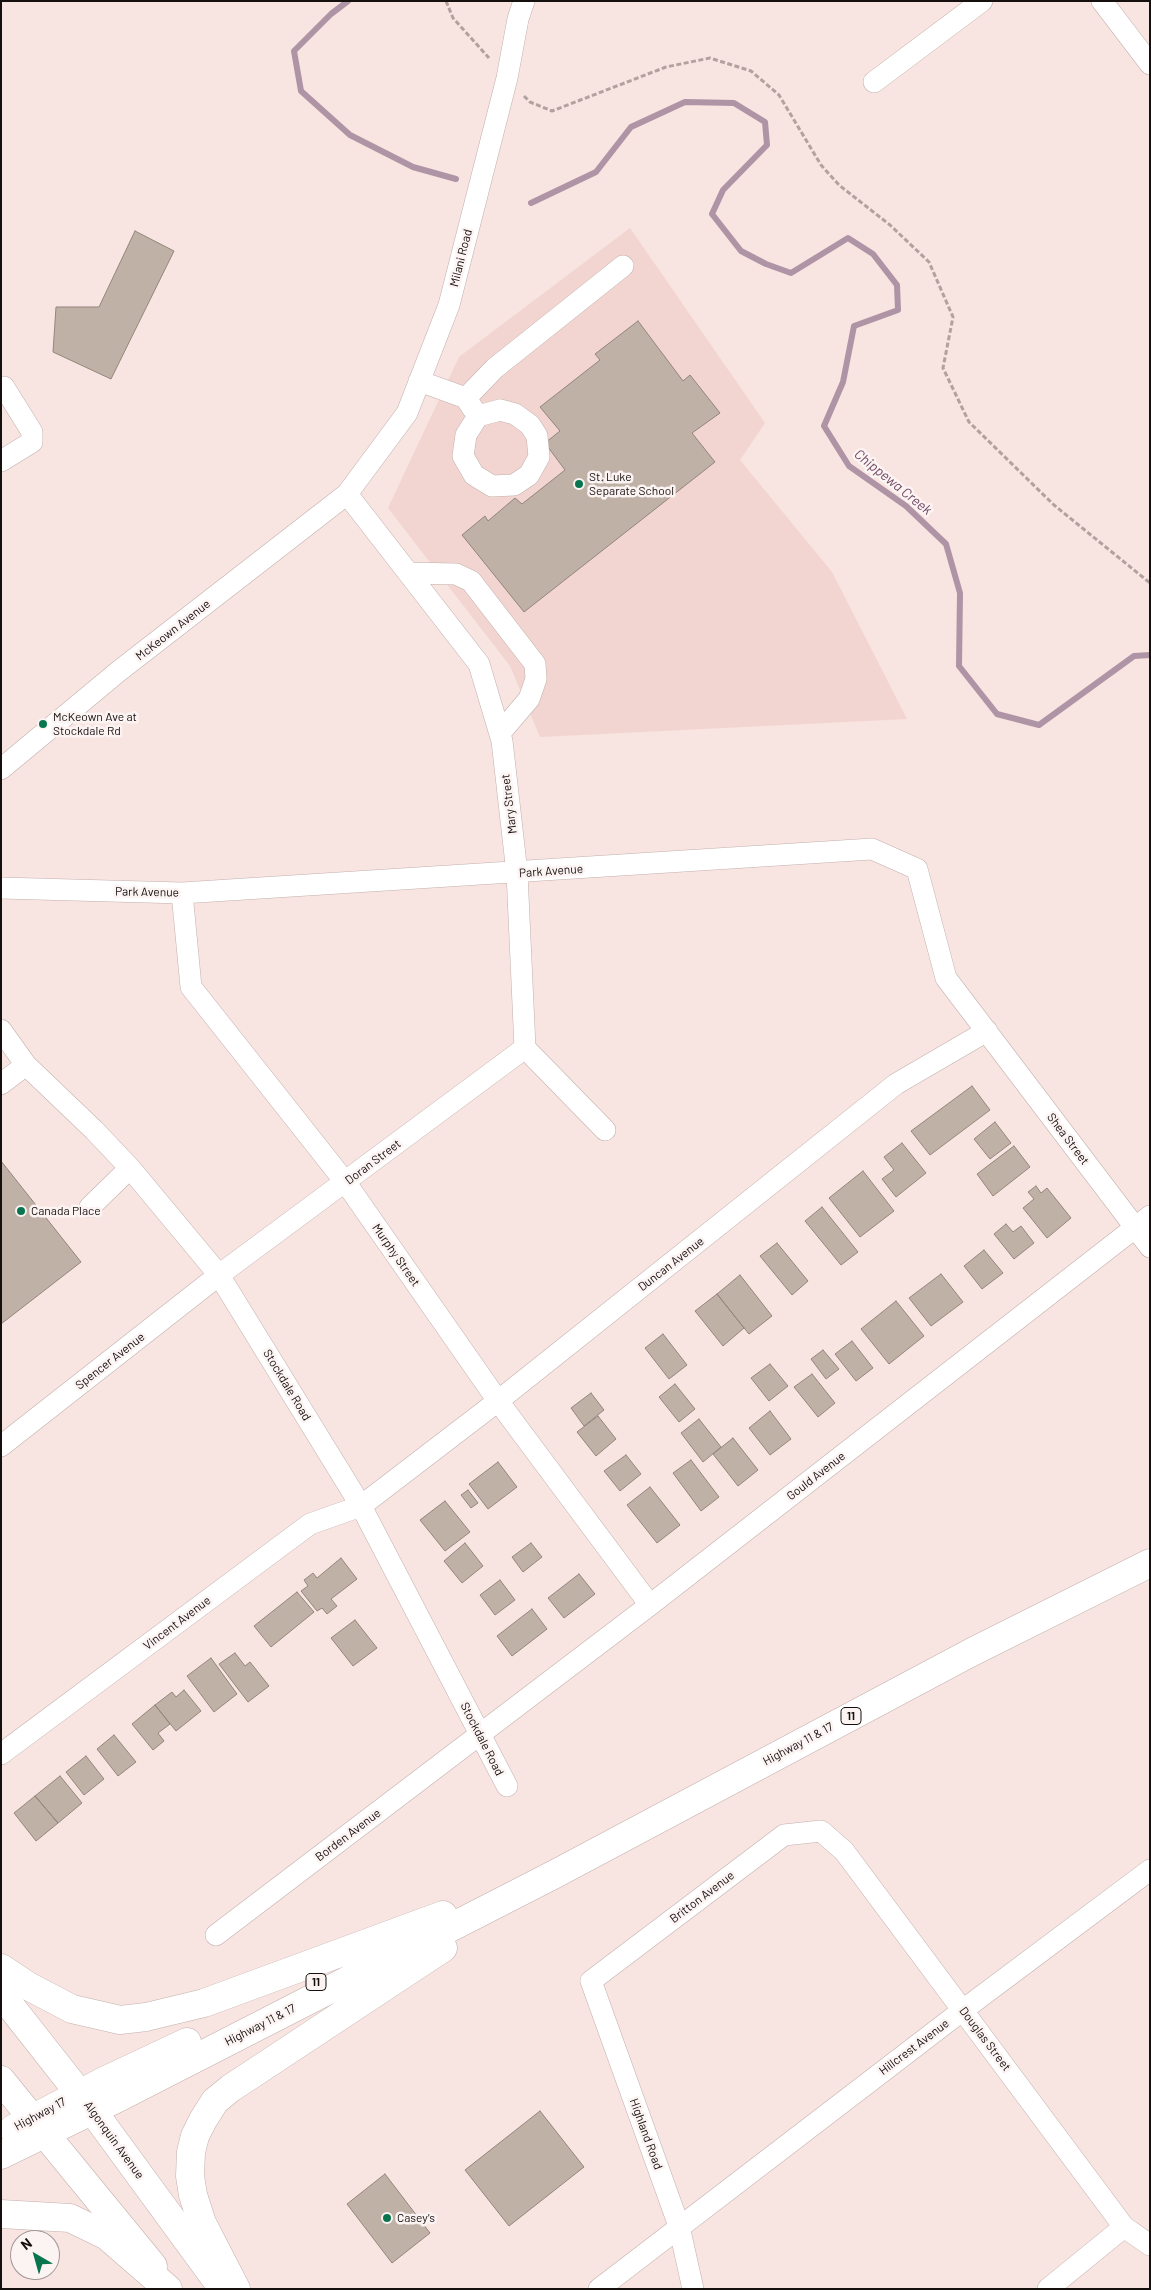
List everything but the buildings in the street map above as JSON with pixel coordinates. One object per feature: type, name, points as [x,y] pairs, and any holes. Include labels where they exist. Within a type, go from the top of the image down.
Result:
[{"type":"main road","name":"Highway 11 & 17","points":[[38,2126],[86,2102],[238,2018],[555,1874],[972,1652],[1150,1562]]},
{"type":"main road","points":[[1,1968],[28,1986],[72,2009],[120,2020],[146,2017],[204,2003],[555,1874]]},
{"type":"main road","points":[[236,2289],[202,2223],[193,2195],[190,2176],[191,2152],[195,2136],[202,2120],[216,2101],[231,2088],[555,1874]]},
{"type":"main road","name":"Algonquin Avenue","points":[[1,1994],[86,2102],[222,2289]]},
{"type":"main road","points":[[1,2080],[173,2289]]},
{"type":"main road","name":"Highway 17","points":[[1,2135],[38,2126]]},
{"type":"main road","name":"Highway 17","points":[[1,2155],[38,2126]]},
{"type":"main road","points":[[1,2214],[70,2218],[107,2236],[168,2289]]},
{"type":"street","name":"Milani Road","points":[[348,494],[407,414],[448,305],[507,78],[518,19],[524,1]]},
{"type":"street","points":[[874,82],[982,1]]},
{"type":"street","points":[[1102,1],[1150,64]]},
{"type":"street","points":[[466,398],[495,368],[623,266]]},
{"type":"street","points":[[419,381],[466,398],[478,416]]},
{"type":"street","points":[[1,461],[32,442],[32,432],[4,386]]},
{"type":"street","name":"Mary Street","points":[[348,494],[479,664],[500,733],[517,873],[525,1048]]},
{"type":"street","name":"McKeown Avenue","points":[[1,769],[120,671],[348,494]]},
{"type":"street","points":[[409,573],[456,574],[471,581],[535,664],[536,679],[529,699],[500,733]]},
{"type":"street","name":"Park Avenue","points":[[1,888],[182,893],[872,849],[917,868],[946,978],[987,1031]]},
{"type":"street","name":"Murphy Street","points":[[182,893],[191,987],[346,1182],[498,1401],[650,1605]]},
{"type":"street","name":"Stockdale Road","points":[[1,1030],[26,1064],[130,1168],[219,1275],[361,1506],[507,1786]]},
{"type":"street","name":"Shea Street","points":[[987,1031],[1142,1222],[1150,1247]]},
{"type":"street","name":"Duncan Avenue","points":[[361,1506],[498,1401],[896,1084],[987,1031]]},
{"type":"street","points":[[525,1048],[605,1130]]},
{"type":"street","name":"Doran Street","points":[[219,1275],[525,1048]]},
{"type":"street","points":[[1,1084],[26,1064]]},
{"type":"street","points":[[90,1207],[130,1168]]},
{"type":"street","name":"Gould Avenue","points":[[480,1735],[1142,1222]]},
{"type":"street","name":"Spencer Avenue","points":[[1,1446],[219,1275]]},
{"type":"street","name":"Vincent Avenue","points":[[1,1754],[310,1524],[361,1506]]},
{"type":"street","name":"Borden Avenue","points":[[216,1935],[480,1735]]},
{"type":"street","name":"Britton Avenue","points":[[591,1981],[784,1835],[821,1831]]},
{"type":"street","name":"Douglas Street","points":[[821,1831],[844,1851],[1124,2227],[1150,2245]]},
{"type":"street","name":"Hillcrest Avenue","points":[[599,2289],[963,2010],[1150,1870]]},
{"type":"street","name":"Highland Road","points":[[591,1981],[679,2226],[692,2289]]},
{"type":"street","points":[[1048,2289],[1124,2227]]},
{"type":"path","points":[[446,1],[453,18],[530,102],[552,110],[666,67],[710,58],[751,70],[779,95],[821,166],[839,185],[890,225],[929,262],[953,316],[943,368],[969,422],[1054,505],[1149,582]]},
{"type":"shaded area","name":"St. Luke Separate School","points":[[630,228],[765,423],[740,460],[832,572],[907,719],[540,737],[510,666],[388,508],[459,357]]},
{"type":"waterway","name":"Chippewa Creek","points":[[348,1],[331,14],[294,51],[301,91],[350,135],[413,167],[456,179]]},
{"type":"waterway","name":"Chippewa Creek","points":[[531,203],[596,172],[631,127],[685,102],[734,103],[765,122],[767,145],[723,190],[712,214],[741,251],[766,264],[791,273],[848,238],[873,254],[897,285],[898,310],[854,326],[843,382],[824,426],[849,466],[906,506],[946,544],[960,593],[959,666],[997,714],[1039,725],[1134,656],[1150,655]]},
{"type":"place","name":"St. Luke Separate School","points":[[579,484]]},
{"type":"place","name":"McKeown Ave at Stockdale Rd","points":[[43,724]]},
{"type":"place","name":"Canada Place","points":[[21,1211]]},
{"type":"place","name":"Casey's","points":[[387,2218]]}]
